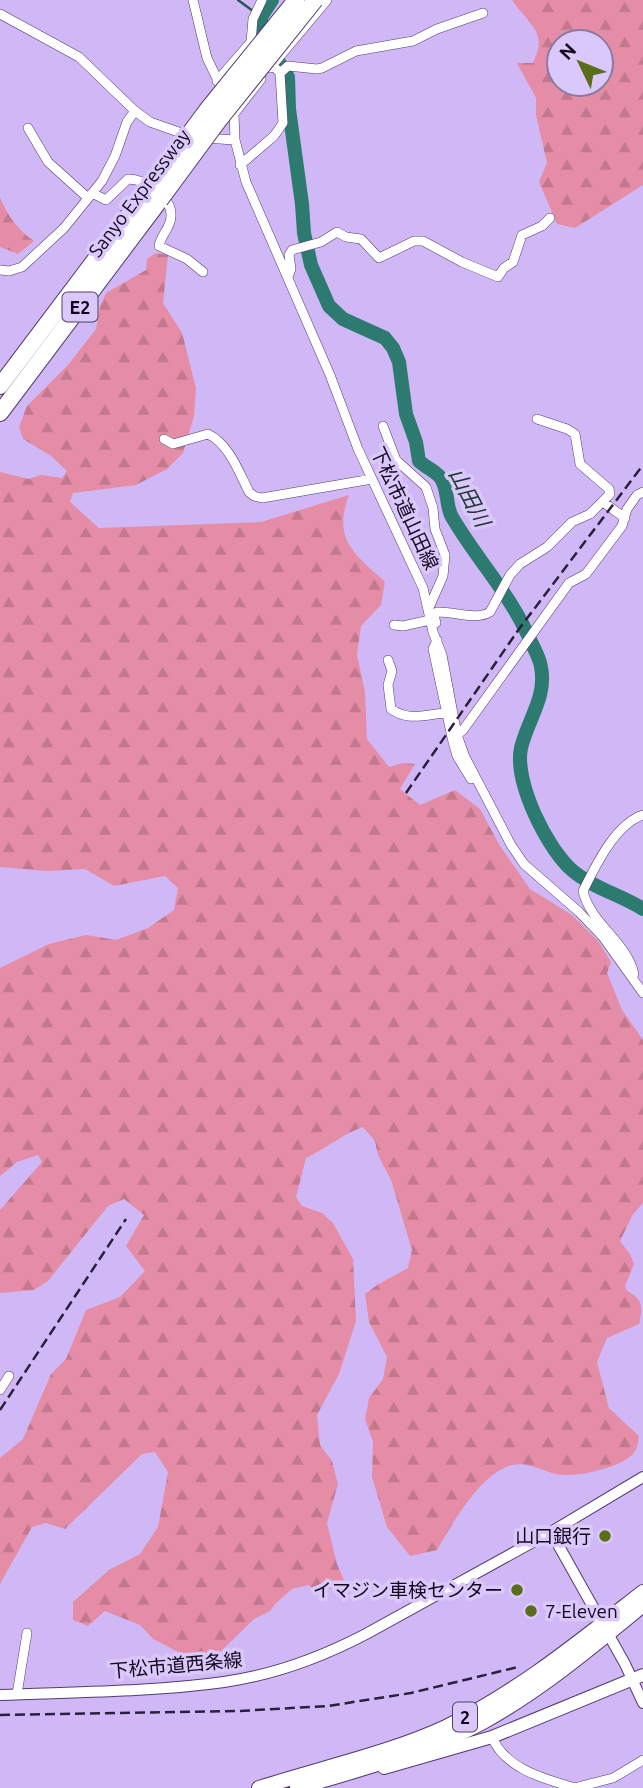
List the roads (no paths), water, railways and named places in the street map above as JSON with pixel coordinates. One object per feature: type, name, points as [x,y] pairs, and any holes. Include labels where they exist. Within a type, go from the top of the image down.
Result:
[{"type":"highway","name":"Sanyo Expressway","points":[[0,413],[153,195],[207,110],[296,0]]},
{"type":"highway","name":"Sanyo Expressway","points":[[0,386],[153,195],[227,110],[315,0]]},
{"type":"highway","name":"2","points":[[300,1787],[406,1754],[450,1738],[482,1722],[548,1681],[643,1592]]},
{"type":"highway","name":"2","points":[[259,1788],[404,1744],[444,1728],[511,1691],[643,1605]]},
{"type":"main road","points":[[300,1787],[424,1758],[492,1737],[638,1677]]},
{"type":"street","name":"下松市道山田線","points":[[193,0],[207,58],[234,114],[235,140],[246,182],[372,479],[423,588],[442,654],[457,735],[511,845],[524,864],[603,936],[643,993]]},
{"type":"street","points":[[234,114],[327,0]]},
{"type":"street","points":[[217,81],[251,42],[253,19],[260,4]]},
{"type":"street","points":[[251,42],[272,66],[284,70],[317,69],[367,48],[380,49],[413,41],[437,29],[483,13]]},
{"type":"street","points":[[0,14],[79,57],[150,122],[194,137],[235,140]]},
{"type":"street","points":[[240,164],[274,136],[283,123],[284,70]]},
{"type":"street","points":[[0,270],[22,268],[64,228],[109,170],[127,122],[135,111]]},
{"type":"street","points":[[27,128],[48,162],[90,196],[106,201],[128,179],[144,181],[170,207],[169,227],[162,234],[159,246],[187,259],[203,272]]},
{"type":"street","points":[[288,277],[291,269],[289,255],[292,250],[323,241],[337,232],[345,237],[361,239],[379,258],[414,241],[424,241],[462,262],[498,277],[504,268],[513,262],[522,235],[542,226],[550,218]]},
{"type":"street","points":[[486,794],[475,785],[457,756],[433,649],[439,638],[434,615],[436,612],[485,615],[490,612],[505,584],[520,564],[547,547],[572,522],[590,514],[610,494],[609,489],[580,464],[575,434],[537,419]]},
{"type":"street","points":[[383,426],[396,460],[426,487],[433,508],[435,528],[445,555],[443,576],[429,615],[403,626],[394,625]]},
{"type":"street","points":[[164,439],[173,444],[208,434],[212,436],[226,450],[249,492],[262,498],[372,479]]},
{"type":"street","points":[[457,735],[569,583],[586,574],[622,526],[627,509],[637,495],[643,492]]},
{"type":"street","points":[[603,502],[625,518]]},
{"type":"street","points":[[388,660],[392,671],[388,685],[391,709],[400,716],[409,717],[447,713]]},
{"type":"street","points":[[634,979],[630,962],[587,905],[583,891],[618,833],[633,819],[643,815]]},
{"type":"street","points":[[0,1390],[9,1376]]},
{"type":"street","name":"下松市道西条線","points":[[0,1695],[225,1682],[312,1659],[366,1634],[551,1532],[643,1477]]},
{"type":"street","points":[[551,1532],[605,1628],[638,1677],[643,1703]]},
{"type":"street","points":[[17,1694],[27,1633]]},
{"type":"street","points":[[492,1737],[499,1751],[549,1786],[574,1788],[613,1778],[643,1760]]},
{"type":"waterway","points":[[238,0],[261,17]]},
{"type":"waterway","name":"山田川","points":[[272,0],[261,17],[261,26],[265,39],[288,77],[289,109],[304,233],[311,265],[329,306],[343,319],[385,338],[393,348],[399,362],[406,414],[416,442],[419,461],[443,481],[452,517],[514,609],[540,661],[541,688],[524,737],[520,762],[535,814],[553,847],[573,871],[643,909]]},
{"type":"railway","points":[[406,793],[519,629],[643,465]]},
{"type":"railway","points":[[0,1410],[126,1219]]},
{"type":"railway","points":[[0,1715],[239,1711],[328,1706],[411,1693],[518,1667]]},
{"type":"place","name":"山口銀行","points":[[605,1536]]},
{"type":"place","name":"イマジン車検センター","points":[[517,1590]]},
{"type":"place","name":"7-Eleven","points":[[531,1611]]}]
